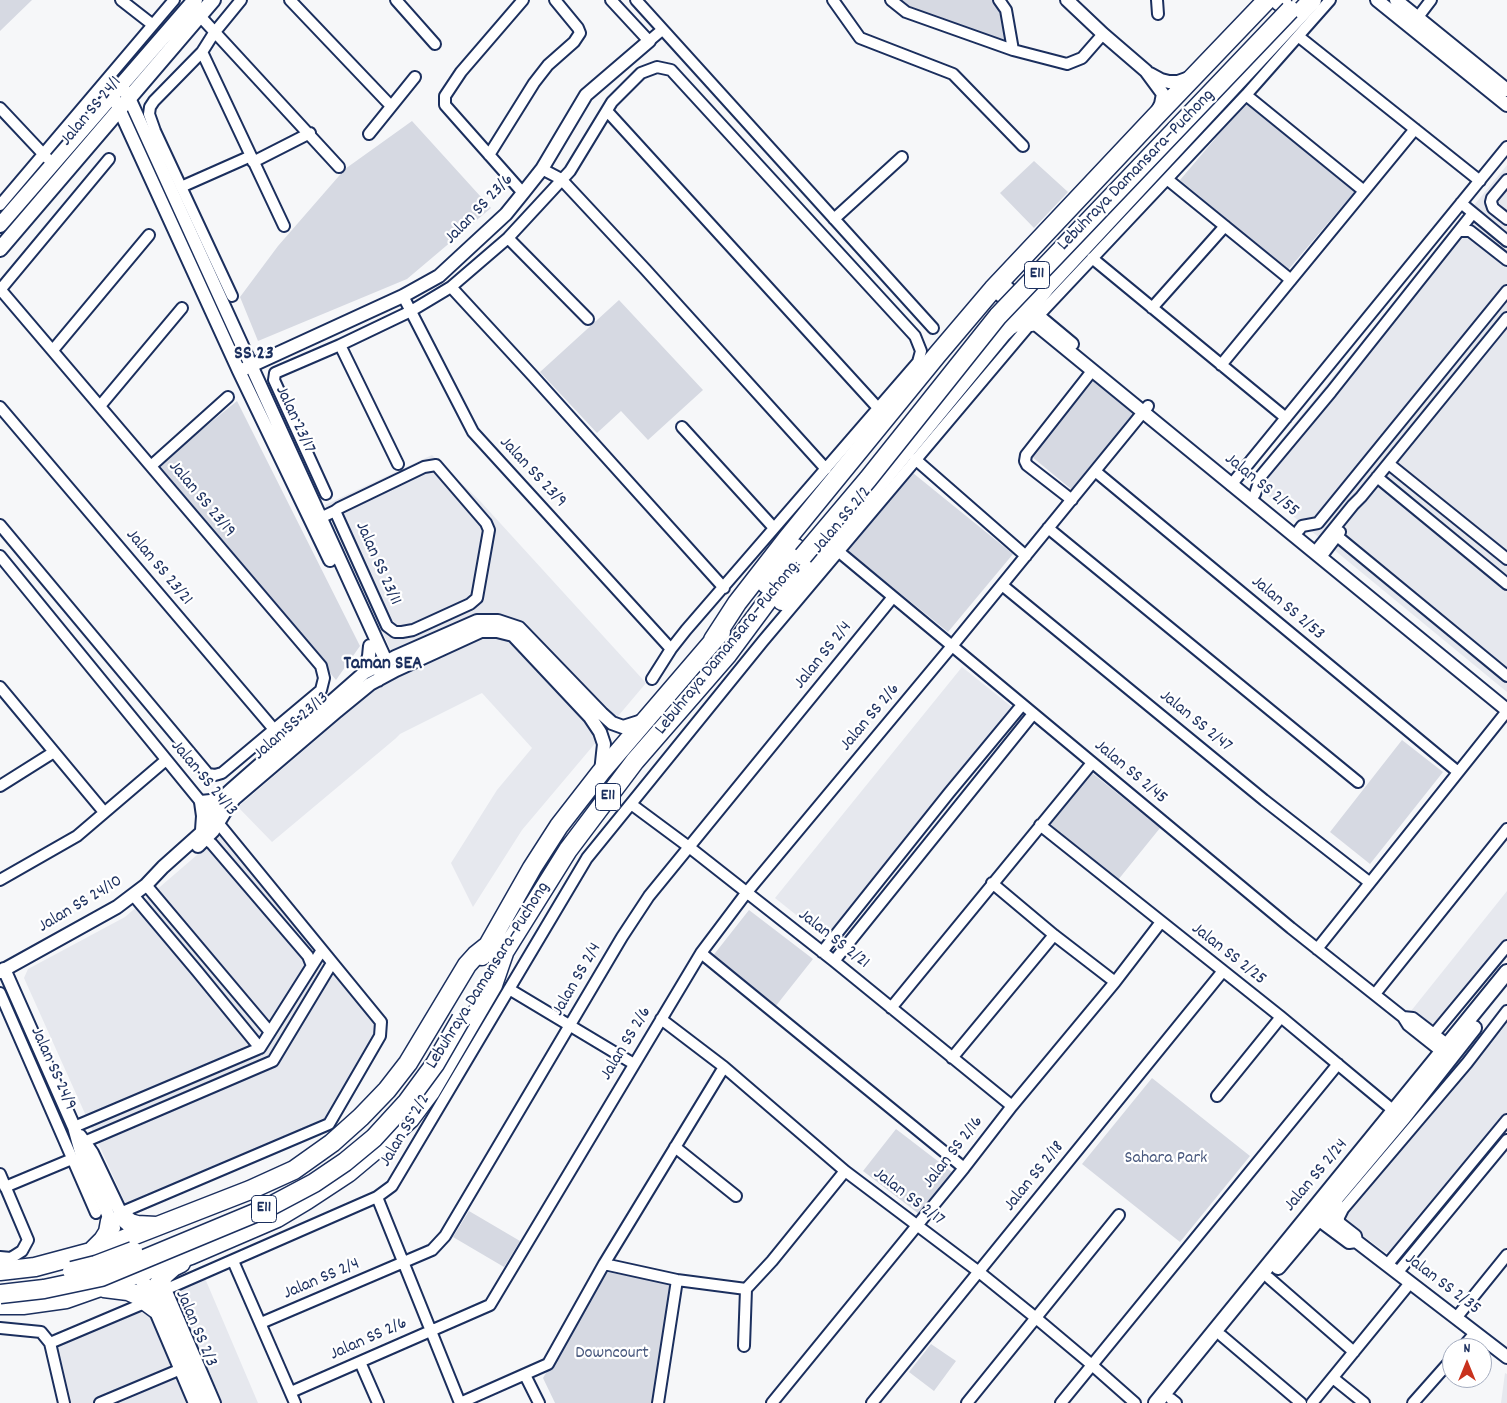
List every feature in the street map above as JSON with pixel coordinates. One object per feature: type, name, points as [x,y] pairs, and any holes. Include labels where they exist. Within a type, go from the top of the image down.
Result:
[{"type":"highway","points":[[728,654],[780,603],[1009,326],[1035,317],[1034,305],[1036,299],[1046,286],[1312,0]]},
{"type":"highway","points":[[713,640],[738,603],[786,540],[937,355],[997,286],[1195,76],[1284,2]]},
{"type":"highway","name":"Lebuhraya Damansara–Puchong","points":[[0,1282],[43,1279],[96,1265],[143,1247],[260,1198],[309,1173],[342,1151],[368,1128],[398,1096],[504,953],[568,850],[635,761],[728,654],[771,596],[800,552],[921,394],[991,310],[1284,2]]},
{"type":"highway","points":[[1015,266],[1019,280],[1026,287],[1046,286]]},
{"type":"highway","points":[[980,306],[988,304],[1000,306],[1008,318],[1009,326]]},
{"type":"highway","name":"Lebuhraya Damansara–Puchong","points":[[0,1294],[44,1289],[101,1276],[267,1208],[314,1184],[374,1138],[407,1102],[434,1064],[486,947],[559,826],[601,772],[648,719],[713,640],[747,608],[800,552]]},
{"type":"highway","points":[[0,1270],[35,1268],[91,1252],[161,1226],[294,1170],[332,1143],[387,1090],[408,1063],[467,965],[486,947]]},
{"type":"highway","points":[[0,1305],[23,1306],[66,1298],[191,1255],[277,1218],[348,1173],[410,1119],[431,1091],[493,985],[504,953]]},
{"type":"highway","points":[[91,1252],[108,1232],[112,1216],[137,1225],[161,1226]]},
{"type":"highway","points":[[161,1226],[159,1238],[166,1250],[177,1256],[191,1255]]},
{"type":"highway","points":[[91,1252],[103,1266],[104,1279],[101,1287]]},
{"type":"highway","points":[[101,1287],[157,1298],[164,1275],[173,1267],[185,1262],[191,1255]]},
{"type":"main road","name":"Jalan SS 24/1","points":[[0,225],[48,160],[116,90],[195,0]]},
{"type":"main road","name":"Jalan SS 24/1","points":[[0,249],[212,0]]},
{"type":"main road","name":"Jalan SS 2/24","points":[[1171,1402],[1307,1232],[1317,1212],[1336,1198],[1404,1117],[1507,972]]},
{"type":"main road","name":"Jalan SS 2/24","points":[[1156,1403],[1317,1212],[1394,1112],[1507,987]]},
{"type":"main road","points":[[1307,1232],[1334,1225],[1336,1198]]},
{"type":"main road","name":"Jalan SS 2/3","points":[[127,1238],[145,1271],[206,1403]]},
{"type":"main road","name":"Jalan SS 2/3","points":[[157,1298],[181,1369],[196,1403]]},
{"type":"street","points":[[121,0],[153,25]]},
{"type":"street","points":[[0,205],[48,160],[174,0]]},
{"type":"street","points":[[232,296],[180,187],[149,114],[150,107],[154,101],[202,52],[214,33],[241,0]]},
{"type":"street","points":[[290,0],[391,106]]},
{"type":"street","points":[[396,0],[435,44]]},
{"type":"street","points":[[523,0],[461,72],[445,96],[445,105],[523,193]]},
{"type":"street","points":[[489,155],[548,65],[574,42],[580,33],[555,0]]},
{"type":"street","points":[[611,0],[649,41],[662,30]]},
{"type":"street","points":[[636,0],[933,328]]},
{"type":"street","points":[[833,0],[860,38],[953,74],[1023,146]]},
{"type":"street","points":[[891,0],[906,12],[1013,50],[1067,64],[1082,58],[1103,34]]},
{"type":"street","points":[[999,0],[1006,10],[1013,50]]},
{"type":"street","points":[[1067,0],[1146,71],[1161,80],[1178,82],[1195,76]]},
{"type":"street","points":[[1157,0],[1158,14]]},
{"type":"street","name":"Jalan SS 2/2","points":[[50,1343],[157,1298],[233,1261],[377,1197],[392,1186],[587,858],[763,641],[1035,317],[1246,95],[1330,0]]},
{"type":"street","points":[[1377,0],[1507,105]]},
{"type":"street","points":[[1396,0],[1507,90]]},
{"type":"street","points":[[1418,17],[1431,0]]},
{"type":"street","points":[[199,15],[339,167]]},
{"type":"street","points":[[1298,36],[1480,181]]},
{"type":"street","name":"Jalan SS 23/6","points":[[245,368],[402,296],[439,276],[506,214],[542,169],[586,95],[649,41]]},
{"type":"street","points":[[202,52],[284,226]]},
{"type":"street","points":[[326,494],[274,380],[275,374],[411,311],[451,287],[508,238],[570,171],[612,102],[641,73],[657,67],[671,70],[915,336],[921,351],[918,362],[671,649],[652,679]]},
{"type":"street","points":[[1146,71],[1162,94],[1161,104],[1155,117]]},
{"type":"street","points":[[368,134],[415,77]]},
{"type":"street","name":"Jalan 23/17","points":[[116,90],[124,103],[385,669]]},
{"type":"street","points":[[1246,95],[1364,191]]},
{"type":"street","points":[[0,108],[48,160]]},
{"type":"street","points":[[607,111],[878,408]]},
{"type":"street","points":[[1221,364],[1416,129]]},
{"type":"street","points":[[180,187],[310,134]]},
{"type":"street","points":[[1234,482],[1507,147]]},
{"type":"street","points":[[834,219],[902,157]]},
{"type":"street","points":[[0,289],[109,160]]},
{"type":"street","points":[[542,169],[561,180],[645,269],[826,469]]},
{"type":"street","points":[[1167,179],[1291,280]]},
{"type":"street","points":[[1507,180],[1492,198],[1493,208],[1507,219]]},
{"type":"street","points":[[1461,203],[1507,240]]},
{"type":"street","points":[[1255,494],[1261,476],[1331,392],[1473,213]]},
{"type":"street","points":[[1152,308],[1225,226]]},
{"type":"street","points":[[1459,231],[1470,231],[1507,260]]},
{"type":"street","points":[[52,350],[148,235]]},
{"type":"street","points":[[508,238],[588,319]]},
{"type":"street","points":[[1092,258],[1286,418]]},
{"type":"street","name":"Jalan SS 2/55","points":[[997,286],[1320,552],[1507,699]]},
{"type":"street","points":[[451,287],[724,588]]},
{"type":"street","name":"Jalan SS 23/19","points":[[0,289],[321,666],[324,678],[321,690],[222,773],[208,774],[0,525]]},
{"type":"street","points":[[1299,530],[1302,526],[1318,523],[1507,291]]},
{"type":"street","name":"Jalan SS 23/9","points":[[402,296],[473,432],[671,649]]},
{"type":"street","points":[[100,406],[182,308]]},
{"type":"street","name":"Jalan SS 2/55","points":[[1035,317],[1092,371],[1146,410]]},
{"type":"street","points":[[1320,552],[1337,536],[1358,508],[1362,498],[1377,477],[1507,318]]},
{"type":"street","points":[[340,345],[398,464]]},
{"type":"street","points":[[1072,500],[1027,466],[1025,461],[1026,455],[1092,371]]},
{"type":"street","points":[[151,466],[228,397]]},
{"type":"street","name":"Jalan SS 23/21","points":[[0,407],[288,747]]},
{"type":"street","name":"Jalan SS 2/6","points":[[291,1392],[490,1305],[701,952],[747,892],[1146,410]]},
{"type":"street","points":[[682,427],[774,528]]},
{"type":"street","points":[[915,459],[1026,556]]},
{"type":"street","points":[[1388,464],[1507,559]]},
{"type":"street","name":"Jalan SS 23/11","points":[[317,520],[339,508],[424,467],[436,466],[486,523],[489,530],[477,598],[470,604],[413,630],[395,632],[386,626],[335,511]]},
{"type":"street","name":"Jalan SS 2/53","points":[[1095,471],[1458,772]]},
{"type":"street","points":[[1377,477],[1507,584]]},
{"type":"street","name":"Jalan SS 2/55","points":[[1234,482],[1255,494],[1299,530],[1320,552],[1507,710]]},
{"type":"street","points":[[1320,552],[1353,504],[1362,498]]},
{"type":"street","points":[[1048,528],[1358,782]]},
{"type":"street","points":[[1337,536],[1507,676]]},
{"type":"street","name":"Jalan SS 2/45","points":[[838,552],[1317,949],[1404,1016],[1413,1018],[1434,1034],[1449,1052]]},
{"type":"street","name":"Jalan SS 24/13","points":[[2,563],[381,1022],[380,1036],[329,1124],[112,1216]]},
{"type":"street","name":"Jalan SS 2/47","points":[[1002,585],[1264,800],[1370,882]]},
{"type":"street","name":"Jalan SS 2/4","points":[[261,1323],[432,1250],[445,1236],[648,896],[893,597]]},
{"type":"street","name":"Jalan SS 23/13","points":[[215,819],[220,800],[336,712],[402,654],[477,621],[498,621],[518,628],[612,723],[623,727],[648,719]]},
{"type":"street","name":"Jalan SS 23/13","points":[[215,819],[364,673],[385,669],[481,631],[497,631],[513,636],[590,717],[600,732],[604,744],[601,772]]},
{"type":"street","points":[[364,673],[374,644],[402,654]]},
{"type":"street","points":[[1,690],[104,812]]},
{"type":"street","points":[[822,952],[1022,705]]},
{"type":"street","points":[[1317,949],[1507,710]]},
{"type":"street","points":[[834,961],[1033,714]]},
{"type":"street","points":[[0,786],[54,752]]},
{"type":"street","points":[[0,880],[77,836],[166,760]]},
{"type":"street","points":[[891,1008],[1092,763]]},
{"type":"street","points":[[220,800],[201,802],[203,836],[212,844],[308,956],[312,966]]},
{"type":"street","name":"Jalan SS 2/21","points":[[631,804],[747,892],[1012,1106]]},
{"type":"street","name":"Jalan SS 24/10","points":[[2,971],[117,907],[150,881],[163,867],[203,836],[215,819]]},
{"type":"street","name":"Jalan SS 2/25","points":[[1040,825],[1281,1017],[1394,1112]]},
{"type":"street","points":[[1375,994],[1507,828]]},
{"type":"street","points":[[150,881],[270,1032]]},
{"type":"street","points":[[992,883],[1054,935],[1115,982]]},
{"type":"street","points":[[133,895],[260,1048]]},
{"type":"street","name":"Jalan SS 2/16","points":[[772,1403],[964,1168],[1012,1106],[1115,982],[1161,922]]},
{"type":"street","points":[[952,1058],[1054,935]]},
{"type":"street","points":[[1434,1034],[1507,946]]},
{"type":"street","points":[[74,1128],[260,1048],[322,950]]},
{"type":"street","points":[[701,952],[964,1168]]},
{"type":"street","points":[[312,966],[332,963]]},
{"type":"street","points":[[84,1142],[273,1061],[332,963]]},
{"type":"street","name":"Jalan SS 24/9","points":[[2,971],[74,1128],[82,1156],[112,1216]]},
{"type":"street","name":"Jalan SS 2/18","points":[[872,1403],[1223,971]]},
{"type":"street","points":[[509,989],[634,1064]]},
{"type":"street","name":"Jalan SS 24/9","points":[[0,993],[72,1159],[127,1238]]},
{"type":"street","points":[[1334,1225],[1342,1209],[1461,1070],[1507,1011]]},
{"type":"street","name":"Jalan SS 2/45","points":[[1404,1016],[1408,1025],[1449,1052]]},
{"type":"street","points":[[1217,1096],[1281,1017]]},
{"type":"street","name":"Jalan SS 2/17","points":[[662,1018],[724,1067],[845,1171],[1036,1318],[1135,1403],[1140,1403]]},
{"type":"street","points":[[1061,1403],[1338,1064]]},
{"type":"street","points":[[377,1197],[460,1403],[548,1364],[604,1264],[724,1067]]},
{"type":"street","points":[[1392,1269],[1507,1120]]},
{"type":"street","name":"Jalan SS 24/9","points":[[74,1128],[92,1153],[112,1216]]},
{"type":"street","points":[[1392,1269],[1507,1140]]},
{"type":"street","points":[[675,1148],[736,1196]]},
{"type":"street","points":[[0,1257],[12,1258],[22,1251],[28,1240],[2,1179],[72,1159]]},
{"type":"street","points":[[744,1346],[746,1290],[845,1171]]},
{"type":"street","name":"Jalan SS 2/35","points":[[1317,1212],[1334,1225],[1355,1236],[1356,1242],[1507,1357]]},
{"type":"street","points":[[967,1403],[1119,1215]]},
{"type":"street","points":[[1456,1318],[1507,1255]]},
{"type":"street","points":[[233,1261],[295,1403]]},
{"type":"street","points":[[604,1264],[677,1280],[746,1290]]},
{"type":"street","points":[[1269,1278],[1354,1352]]},
{"type":"street","points":[[658,1403],[677,1280]]},
{"type":"street","points":[[1312,1403],[1410,1283]]},
{"type":"street","points":[[157,1298],[215,1403]]},
{"type":"street","points":[[0,1328],[41,1332],[50,1343],[64,1403]]},
{"type":"street","points":[[1470,1338],[1475,1332]]},
{"type":"street","points":[[1222,1336],[1301,1403]]},
{"type":"street","points":[[360,1362],[378,1403]]},
{"type":"street","points":[[106,1402],[181,1369]]},
{"type":"street","points":[[1413,1403],[1442,1370]]},
{"type":"street","points":[[525,1375],[539,1403]]},
{"type":"street","points":[[1333,1378],[1364,1403]]},
{"type":"shaded area","points":[[1507,165],[1507,692],[1254,484],[1254,473]]},
{"type":"shaded area","points":[[432,455],[480,501],[646,683],[522,830],[473,907],[451,863],[497,790],[532,748],[482,693],[400,734],[272,842],[238,807],[374,690],[402,675],[325,505]]},
{"type":"shaded area","points":[[962,667],[1012,707],[825,938],[775,898]]},
{"type":"shaded area","points":[[219,836],[377,1021],[378,1028],[327,1121],[127,1207],[24,978],[28,969],[125,917]]},
{"type":"shaded area","points":[[1507,891],[1507,955],[1441,1034],[1411,1011]]},
{"type":"shaded area","points":[[1507,1003],[1507,1128],[1396,1260],[1344,1222],[1344,1202]]},
{"type":"shaded area","points":[[204,1276],[258,1403],[69,1403],[55,1338]]},
{"type":"shaded area","points":[[1505,1373],[1507,1374],[1507,1403],[1501,1403]]},
{"type":"green space","points":[[0,0],[32,0],[0,31]]},
{"type":"green space","points":[[893,0],[998,0],[1012,49],[908,11]]},
{"type":"green space","points":[[1248,100],[1356,190],[1288,270],[1180,180]]},
{"type":"green space","points":[[412,121],[491,208],[407,279],[258,341],[240,297],[278,246],[345,169]]},
{"type":"green space","points":[[1034,161],[1068,192],[1034,228],[1000,193]]},
{"type":"green space","points":[[619,300],[703,390],[648,440],[621,411],[597,433],[540,372]]},
{"type":"green space","points":[[1095,379],[1135,412],[1071,489],[1031,456]]},
{"type":"green space","points":[[237,401],[360,646],[336,680],[158,465]]},
{"type":"green space","points":[[913,473],[1013,554],[948,632],[848,551]]},
{"type":"green space","points":[[1402,740],[1443,772],[1370,864],[1330,832]]},
{"type":"green space","points":[[1091,772],[1160,828],[1118,880],[1048,823]]},
{"type":"green space","points":[[749,910],[813,959],[775,1007],[712,957]]},
{"type":"green space","name":"Sahara Park","points":[[1152,1078],[1250,1156],[1180,1242],[1082,1164]]},
{"type":"green space","points":[[896,1129],[952,1172],[919,1214],[863,1171]]},
{"type":"green space","points":[[469,1211],[520,1241],[504,1267],[453,1237]]},
{"type":"green space","name":"Downcourt","points":[[606,1272],[672,1283],[652,1403],[555,1403],[543,1378]]},
{"type":"green space","points":[[931,1344],[956,1361],[934,1391],[909,1372]]},
{"type":"district","name":"SS 23","points":[[254,355]]},
{"type":"district","name":"Taman SEA","points":[[383,665]]}]
